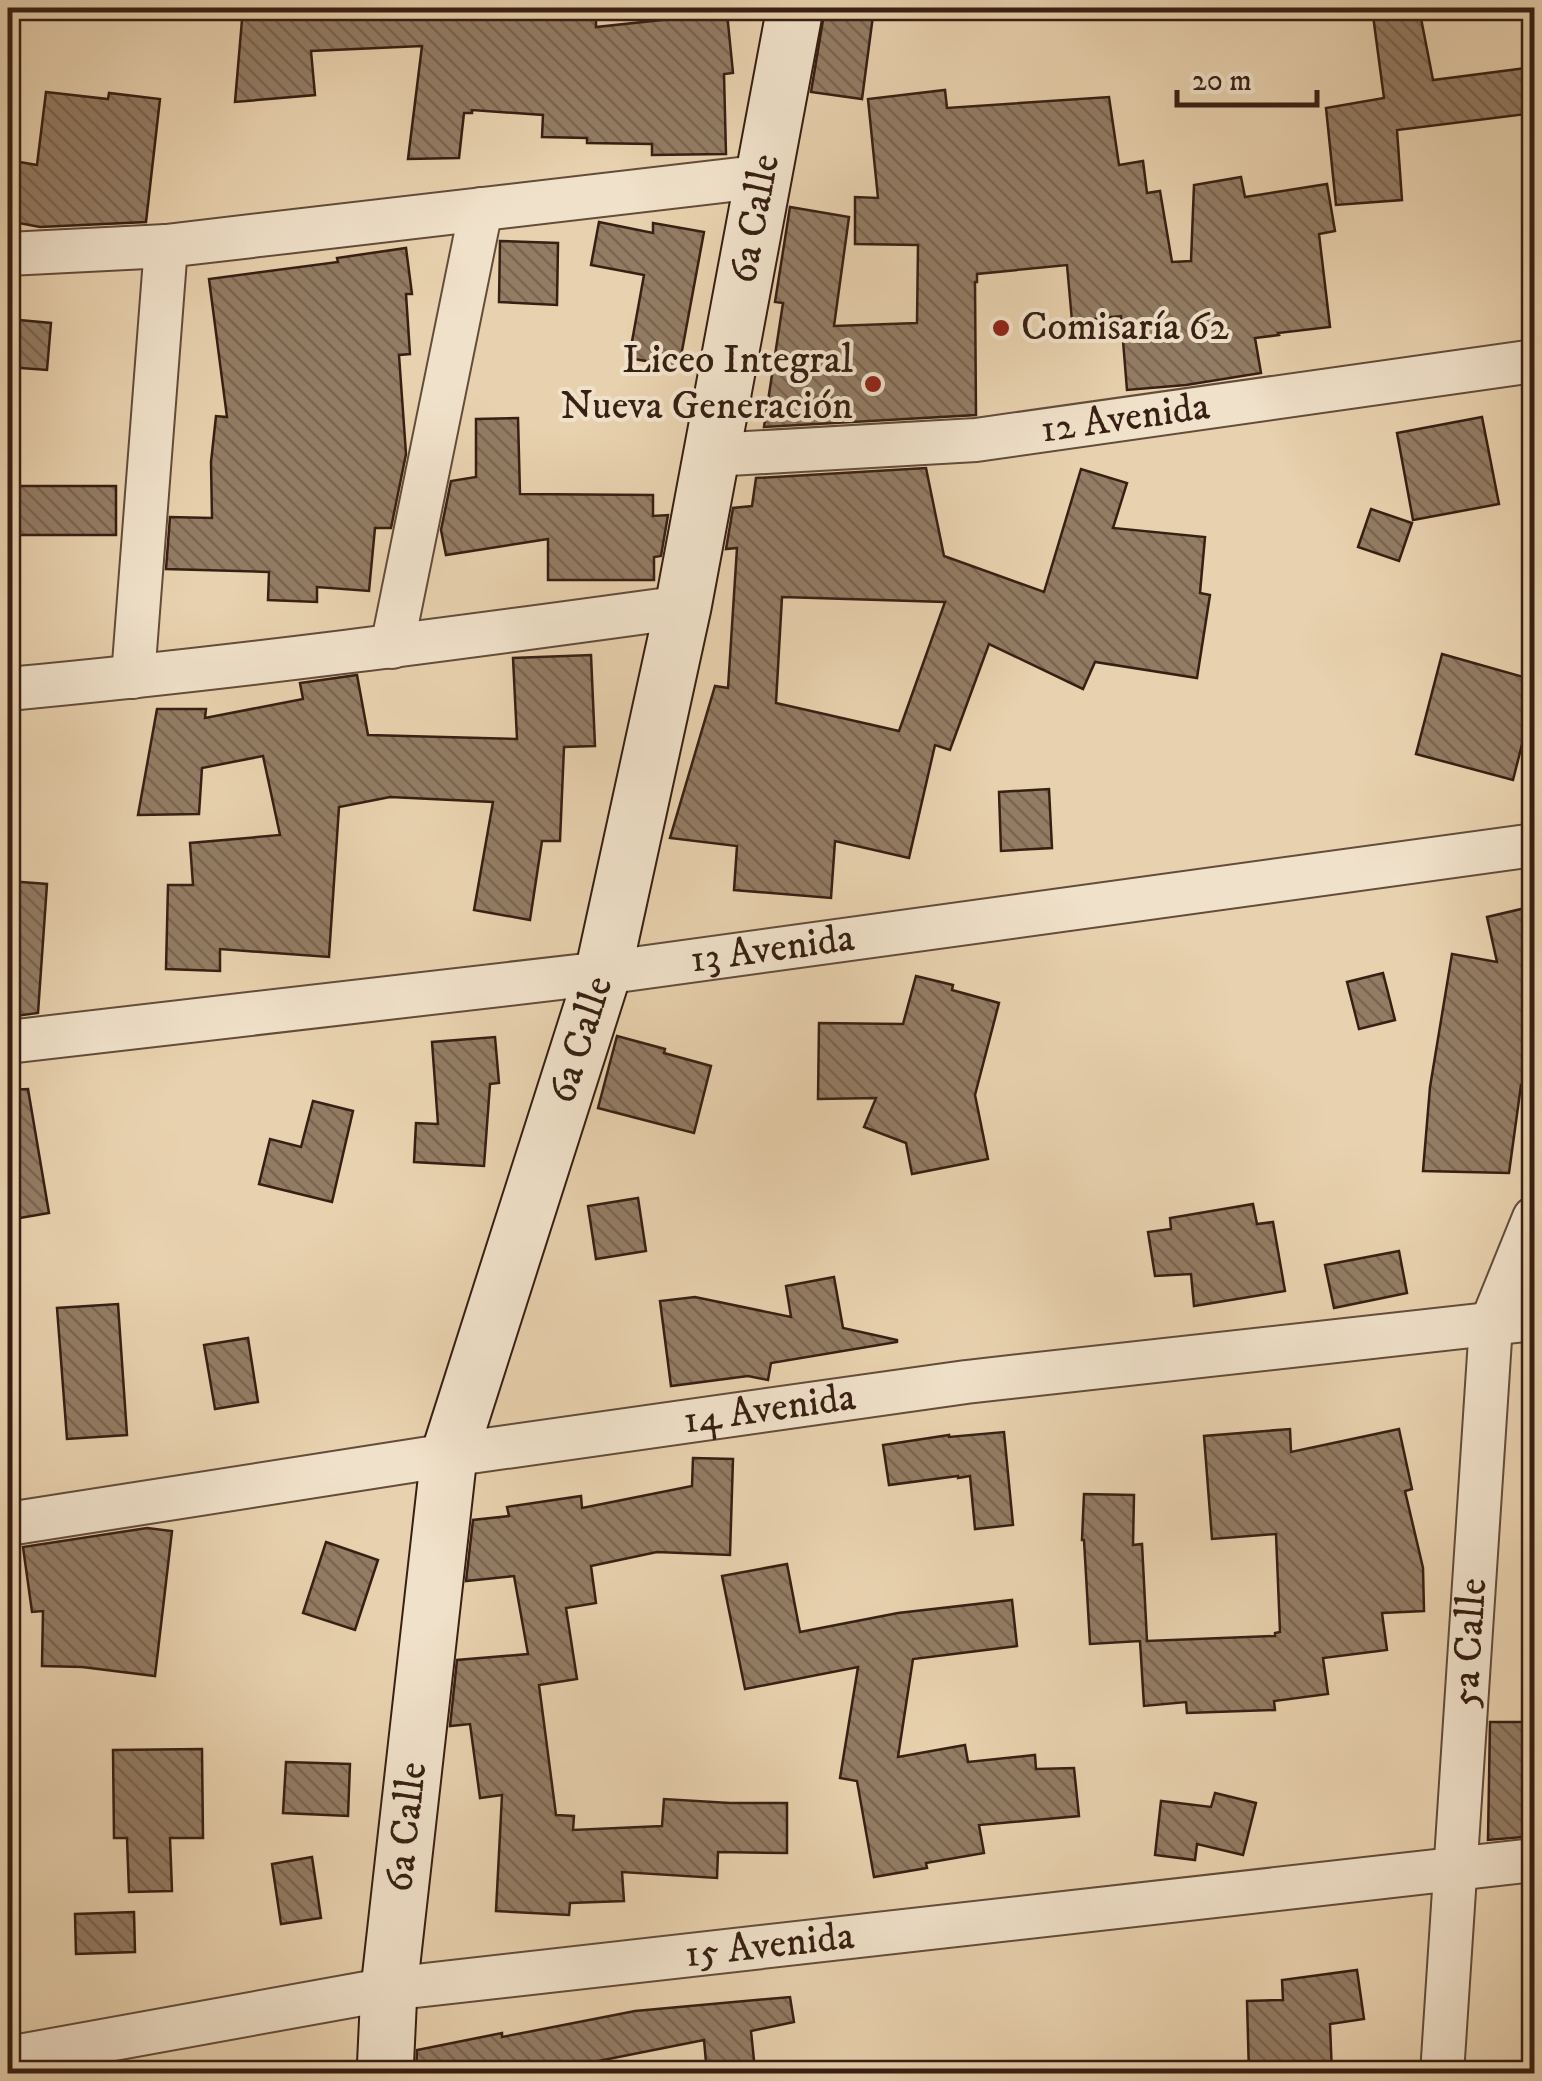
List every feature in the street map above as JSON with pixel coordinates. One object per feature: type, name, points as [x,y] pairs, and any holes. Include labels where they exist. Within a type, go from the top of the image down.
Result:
[{"type":"main road","name":"6a Calle","points":[[385,2074],[390,1988],[449,1455],[603,974],[683,608],[795,8]]},
{"type":"street","points":[[8,254],[166,246],[765,176]]},
{"type":"street","points":[[392,647],[481,209]]},
{"type":"street","points":[[132,678],[166,246]]},
{"type":"street","name":"12 Avenida","points":[[712,455],[976,440],[1534,361]]},
{"type":"street","points":[[8,689],[392,647],[683,608]]},
{"type":"street","name":"13 Avenida","points":[[8,1042],[603,974],[1534,846]]},
{"type":"street","name":"5a Calle","points":[[1442,2074],[1491,1324],[1534,1218]]},
{"type":"street","name":"14 Avenida","points":[[8,1524],[449,1455],[966,1382],[1534,1319]]},
{"type":"street","name":"15 Avenida","points":[[8,2058],[390,1988],[1534,1860]]},
{"type":"building","points":[[243,8],[320,8],[319,13],[596,8],[596,27],[727,13],[733,73],[724,74],[726,154],[652,155],[652,144],[587,143],[587,138],[542,137],[543,115],[472,110],[464,113],[459,158],[408,159],[422,46],[311,51],[315,95],[235,102]]},
{"type":"building","points":[[825,8],[874,8],[862,99],[811,92]]},
{"type":"building","points":[[1372,8],[1419,8],[1433,80],[1534,67],[1534,113],[1397,130],[1402,200],[1336,205],[1326,108],[1384,98]]},
{"type":"building","points":[[945,90],[947,108],[1109,97],[1119,165],[1143,161],[1147,193],[1160,191],[1172,262],[1191,261],[1194,185],[1241,177],[1245,197],[1327,184],[1335,231],[1319,234],[1330,327],[1255,338],[1261,373],[1127,390],[1121,316],[1072,321],[1067,265],[977,274],[976,415],[764,427],[783,303],[775,302],[790,207],[849,217],[834,326],[917,323],[918,245],[855,244],[855,197],[878,198],[868,99]]},
{"type":"building","points":[[46,92],[108,99],[109,93],[160,99],[146,222],[40,227],[8,221],[8,160],[37,165]]},
{"type":"building","points":[[599,222],[653,233],[653,223],[704,232],[679,367],[629,358],[644,275],[591,265]]},
{"type":"building","points":[[500,241],[558,243],[557,305],[499,302]]},
{"type":"building","points":[[406,248],[412,294],[406,294],[410,354],[399,355],[406,454],[391,528],[375,528],[369,591],[317,587],[317,602],[268,600],[269,572],[166,569],[170,517],[212,518],[211,462],[216,416],[227,417],[209,279],[338,262],[337,258]]},
{"type":"building","points":[[8,319],[51,323],[47,370],[8,367]]},
{"type":"building","points":[[1482,417],[1499,504],[1413,520],[1397,433]]},
{"type":"building","points":[[518,418],[520,494],[653,495],[653,516],[668,515],[661,556],[654,557],[654,580],[548,580],[548,539],[446,555],[441,530],[451,481],[476,477],[476,419]]},
{"type":"building","points":[[926,468],[944,556],[1044,592],[1081,469],[1127,483],[1113,528],[1205,537],[1200,593],[1210,595],[1197,678],[1095,662],[1083,689],[989,644],[950,750],[935,745],[909,858],[835,841],[831,898],[734,890],[737,846],[670,838],[715,686],[728,688],[737,548],[726,549],[733,508],[752,506],[756,478]],"holes":[[[782,597],[945,602],[899,731],[776,703]]]},
{"type":"building","points":[[8,486],[116,486],[116,535],[8,535]]},
{"type":"building","points":[[1371,509],[1412,523],[1399,561],[1358,547]]},
{"type":"building","points":[[1442,654],[1534,680],[1534,697],[1513,780],[1416,754]]},
{"type":"building","points":[[591,655],[595,746],[564,747],[560,841],[542,841],[530,920],[474,910],[493,802],[390,797],[339,807],[329,957],[220,949],[220,971],[166,969],[168,885],[193,885],[190,843],[280,835],[263,756],[202,768],[199,814],[138,815],[157,709],[206,709],[205,718],[303,699],[300,683],[357,675],[368,735],[517,739],[513,658]]},
{"type":"building","points":[[1049,789],[1052,848],[1001,851],[999,792]]},
{"type":"building","points":[[8,881],[47,884],[38,1013],[8,1017]]},
{"type":"building","points":[[1534,906],[1534,1086],[1521,1085],[1509,1173],[1423,1171],[1430,1087],[1452,954],[1497,962],[1487,917]]},
{"type":"building","points":[[1383,973],[1395,1020],[1359,1029],[1347,982]]},
{"type":"building","points":[[916,976],[999,1003],[975,1095],[988,1159],[912,1174],[906,1143],[864,1127],[876,1098],[818,1099],[819,1023],[903,1024]]},
{"type":"building","points":[[617,1036],[711,1066],[694,1133],[598,1108]]},
{"type":"building","points":[[495,1037],[499,1083],[490,1084],[484,1166],[414,1162],[416,1123],[438,1124],[432,1042]]},
{"type":"building","points":[[28,1089],[49,1213],[8,1220],[8,1090]]},
{"type":"building","points":[[313,1101],[353,1111],[332,1202],[259,1184],[270,1139],[301,1147]]},
{"type":"building","points":[[638,1198],[646,1251],[596,1259],[588,1206]]},
{"type":"building","points":[[1253,1204],[1257,1224],[1273,1222],[1285,1291],[1194,1306],[1191,1274],[1155,1276],[1148,1232],[1171,1229],[1170,1218]]},
{"type":"building","points":[[1399,1251],[1407,1293],[1334,1308],[1325,1265]]},
{"type":"building","points":[[834,1277],[843,1328],[897,1342],[771,1363],[768,1380],[748,1376],[671,1386],[660,1301],[695,1297],[791,1317],[786,1286]]},
{"type":"building","points":[[118,1304],[127,1435],[67,1439],[57,1308]]},
{"type":"building","points":[[248,1338],[258,1402],[215,1409],[204,1345]]},
{"type":"building","points":[[1290,1429],[1291,1452],[1399,1429],[1412,1489],[1405,1491],[1423,1568],[1424,1611],[1382,1613],[1387,1650],[1323,1658],[1328,1694],[1274,1701],[1275,1710],[1187,1713],[1186,1702],[1144,1706],[1140,1641],[1090,1644],[1082,1540],[1084,1494],[1134,1495],[1133,1545],[1142,1544],[1147,1641],[1275,1636],[1280,1632],[1276,1534],[1212,1539],[1204,1436]]},
{"type":"building","points":[[1004,1432],[1013,1525],[975,1529],[970,1476],[889,1485],[883,1445]]},
{"type":"building","points":[[693,1458],[733,1459],[730,1555],[657,1552],[591,1566],[596,1603],[566,1608],[577,1679],[539,1685],[556,1815],[574,1816],[573,1830],[662,1826],[664,1799],[787,1803],[787,1853],[718,1852],[717,1878],[622,1872],[624,1901],[570,1903],[569,1915],[496,1911],[502,1795],[480,1798],[470,1724],[450,1726],[457,1660],[528,1654],[514,1576],[466,1581],[473,1520],[509,1516],[507,1507],[581,1496],[582,1508],[692,1486]]},
{"type":"building","points":[[147,1528],[172,1531],[155,1676],[42,1666],[43,1611],[32,1612],[23,1547]]},
{"type":"building","points":[[326,1542],[378,1560],[355,1630],[303,1613]]},
{"type":"building","points":[[787,1564],[800,1632],[898,1613],[1012,1600],[1017,1646],[913,1659],[898,1757],[965,1745],[968,1762],[1035,1755],[1036,1769],[1074,1768],[1079,1816],[979,1825],[984,1853],[874,1877],[857,1781],[840,1778],[858,1667],[745,1689],[722,1576]]},
{"type":"building","points":[[1490,1722],[1534,1722],[1534,1836],[1488,1840]]},
{"type":"building","points":[[202,1749],[203,1838],[170,1838],[172,1891],[129,1892],[127,1838],[114,1838],[113,1750]]},
{"type":"building","points":[[286,1762],[350,1764],[348,1816],[283,1813]]},
{"type":"building","points":[[1215,1793],[1256,1803],[1243,1855],[1197,1844],[1195,1860],[1155,1855],[1161,1801],[1211,1807]]},
{"type":"building","points":[[312,1857],[321,1918],[281,1924],[272,1864]]},
{"type":"building","points":[[134,1912],[135,1952],[76,1954],[75,1914]]},
{"type":"building","points":[[1357,1970],[1364,2019],[1330,2024],[1332,2074],[1249,2074],[1247,2001],[1283,2000],[1282,1980]]},
{"type":"building","points":[[790,1997],[794,2022],[751,2031],[755,2070],[707,2074],[704,2040],[558,2069],[558,2074],[416,2074],[417,2050],[635,2011]]},
{"type":"place","name":"Comisaría 62","points":[[1001,328]]},
{"type":"place","name":"Liceo Integral Nueva Generación","points":[[873,384]]}]
